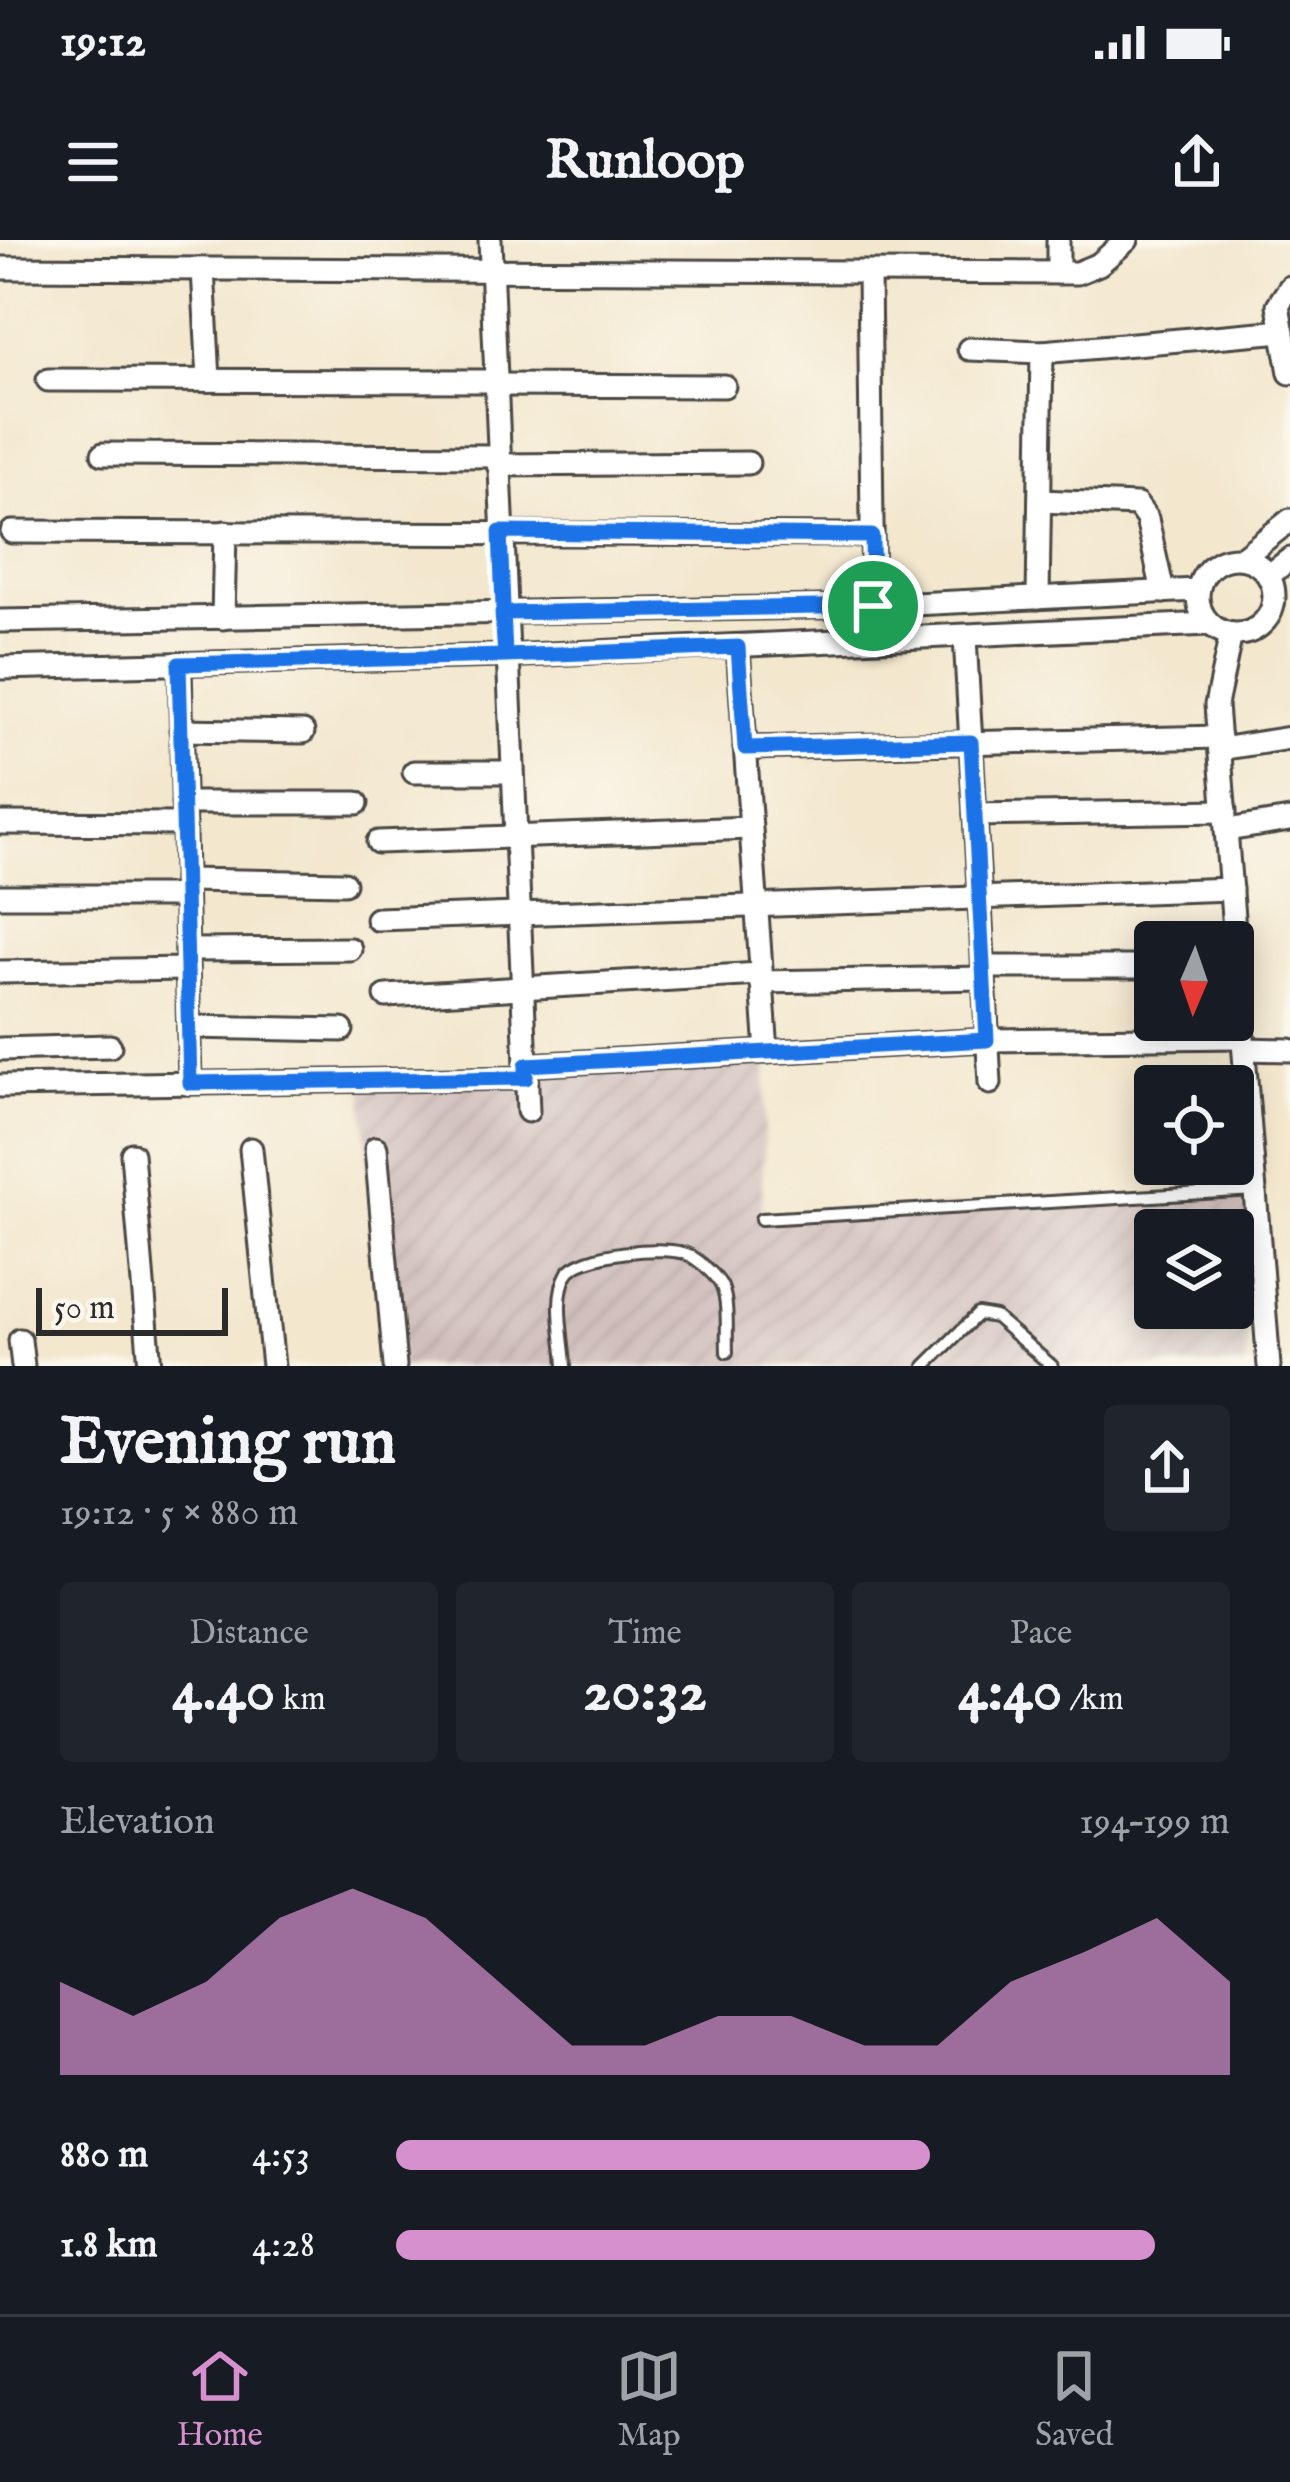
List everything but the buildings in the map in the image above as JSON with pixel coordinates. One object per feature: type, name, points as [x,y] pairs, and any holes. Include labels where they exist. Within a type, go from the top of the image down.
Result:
[{"type":"street","points":[[490,240],[502,613],[528,1111]]},
{"type":"street","points":[[1058,240],[1058,273]]},
{"type":"street","points":[[0,268],[1058,273],[1090,270],[1127,240]]},
{"type":"street","points":[[203,268],[209,380]]},
{"type":"street","points":[[869,273],[873,606]]},
{"type":"street","points":[[1290,287],[1279,299],[1290,373]]},
{"type":"street","points":[[969,349],[1042,352],[1283,331]]},
{"type":"street","points":[[1038,598],[1042,352]]},
{"type":"street","points":[[48,380],[724,386]]},
{"type":"street","points":[[103,454],[748,463]]},
{"type":"street","points":[[1040,501],[1137,505],[1147,519],[1163,592]]},
{"type":"street","points":[[0,621],[873,606],[1197,590],[1218,562],[1242,558],[1290,520]]},
{"type":"street","points":[[12,532],[872,536]]},
{"type":"street","points":[[223,617],[225,532]]},
{"type":"street","points":[[1242,558],[1277,585]]},
{"type":"street","points":[[0,668],[505,656],[1209,624],[1231,634],[1256,629],[1266,620],[1290,559]]},
{"type":"street","points":[[1197,590],[1209,624]]},
{"type":"street","points":[[1266,620],[1290,619]]},
{"type":"street","points":[[1231,634],[1216,705],[1233,921]]},
{"type":"street","points":[[965,637],[990,1083]]},
{"type":"street","points":[[738,647],[767,1052]]},
{"type":"street","points":[[179,664],[190,1083]]},
{"type":"street","points":[[181,730],[303,733]]},
{"type":"street","points":[[745,748],[971,742],[1220,743],[1290,738]]},
{"type":"street","points":[[414,772],[511,772]]},
{"type":"street","points":[[0,823],[357,803]]},
{"type":"street","points":[[975,814],[1290,820]]},
{"type":"street","points":[[379,842],[750,828]]},
{"type":"street","points":[[0,896],[344,883]]},
{"type":"street","points":[[377,919],[1231,889]]},
{"type":"street","points":[[0,972],[350,949]]},
{"type":"street","points":[[386,995],[1134,968]]},
{"type":"street","points":[[188,1027],[342,1030]]},
{"type":"street","points":[[0,1086],[526,1072],[987,1040],[1243,1042],[1290,1050]]},
{"type":"street","points":[[1243,1042],[1269,1366]]},
{"type":"street","points":[[0,1049],[110,1046]]},
{"type":"street","points":[[376,1148],[395,1366]]},
{"type":"street","points":[[251,1149],[273,1366]]},
{"type":"street","points":[[131,1154],[150,1366]]},
{"type":"street","points":[[20,1340],[22,1366]]},
{"type":"lane","points":[[761,1219],[1255,1190]]},
{"type":"lane","points":[[565,1366],[562,1292],[567,1273],[583,1259],[646,1252],[685,1253],[709,1270],[722,1288],[727,1352]]},
{"type":"lane","points":[[925,1366],[978,1314],[995,1317],[1052,1366]]},
{"type":"shaded area","points":[[767,1052],[761,1218],[1255,1190],[1254,1209],[1134,1209],[1134,1329],[1247,1329],[1245,1366],[385,1366],[362,1081]]},
{"type":"route","points":[[873,606],[502,613],[505,656],[179,664],[190,1083],[526,1078],[526,1065],[987,1040],[971,742],[745,748],[738,647],[505,656],[502,613],[500,532],[872,536],[873,606]]}]
